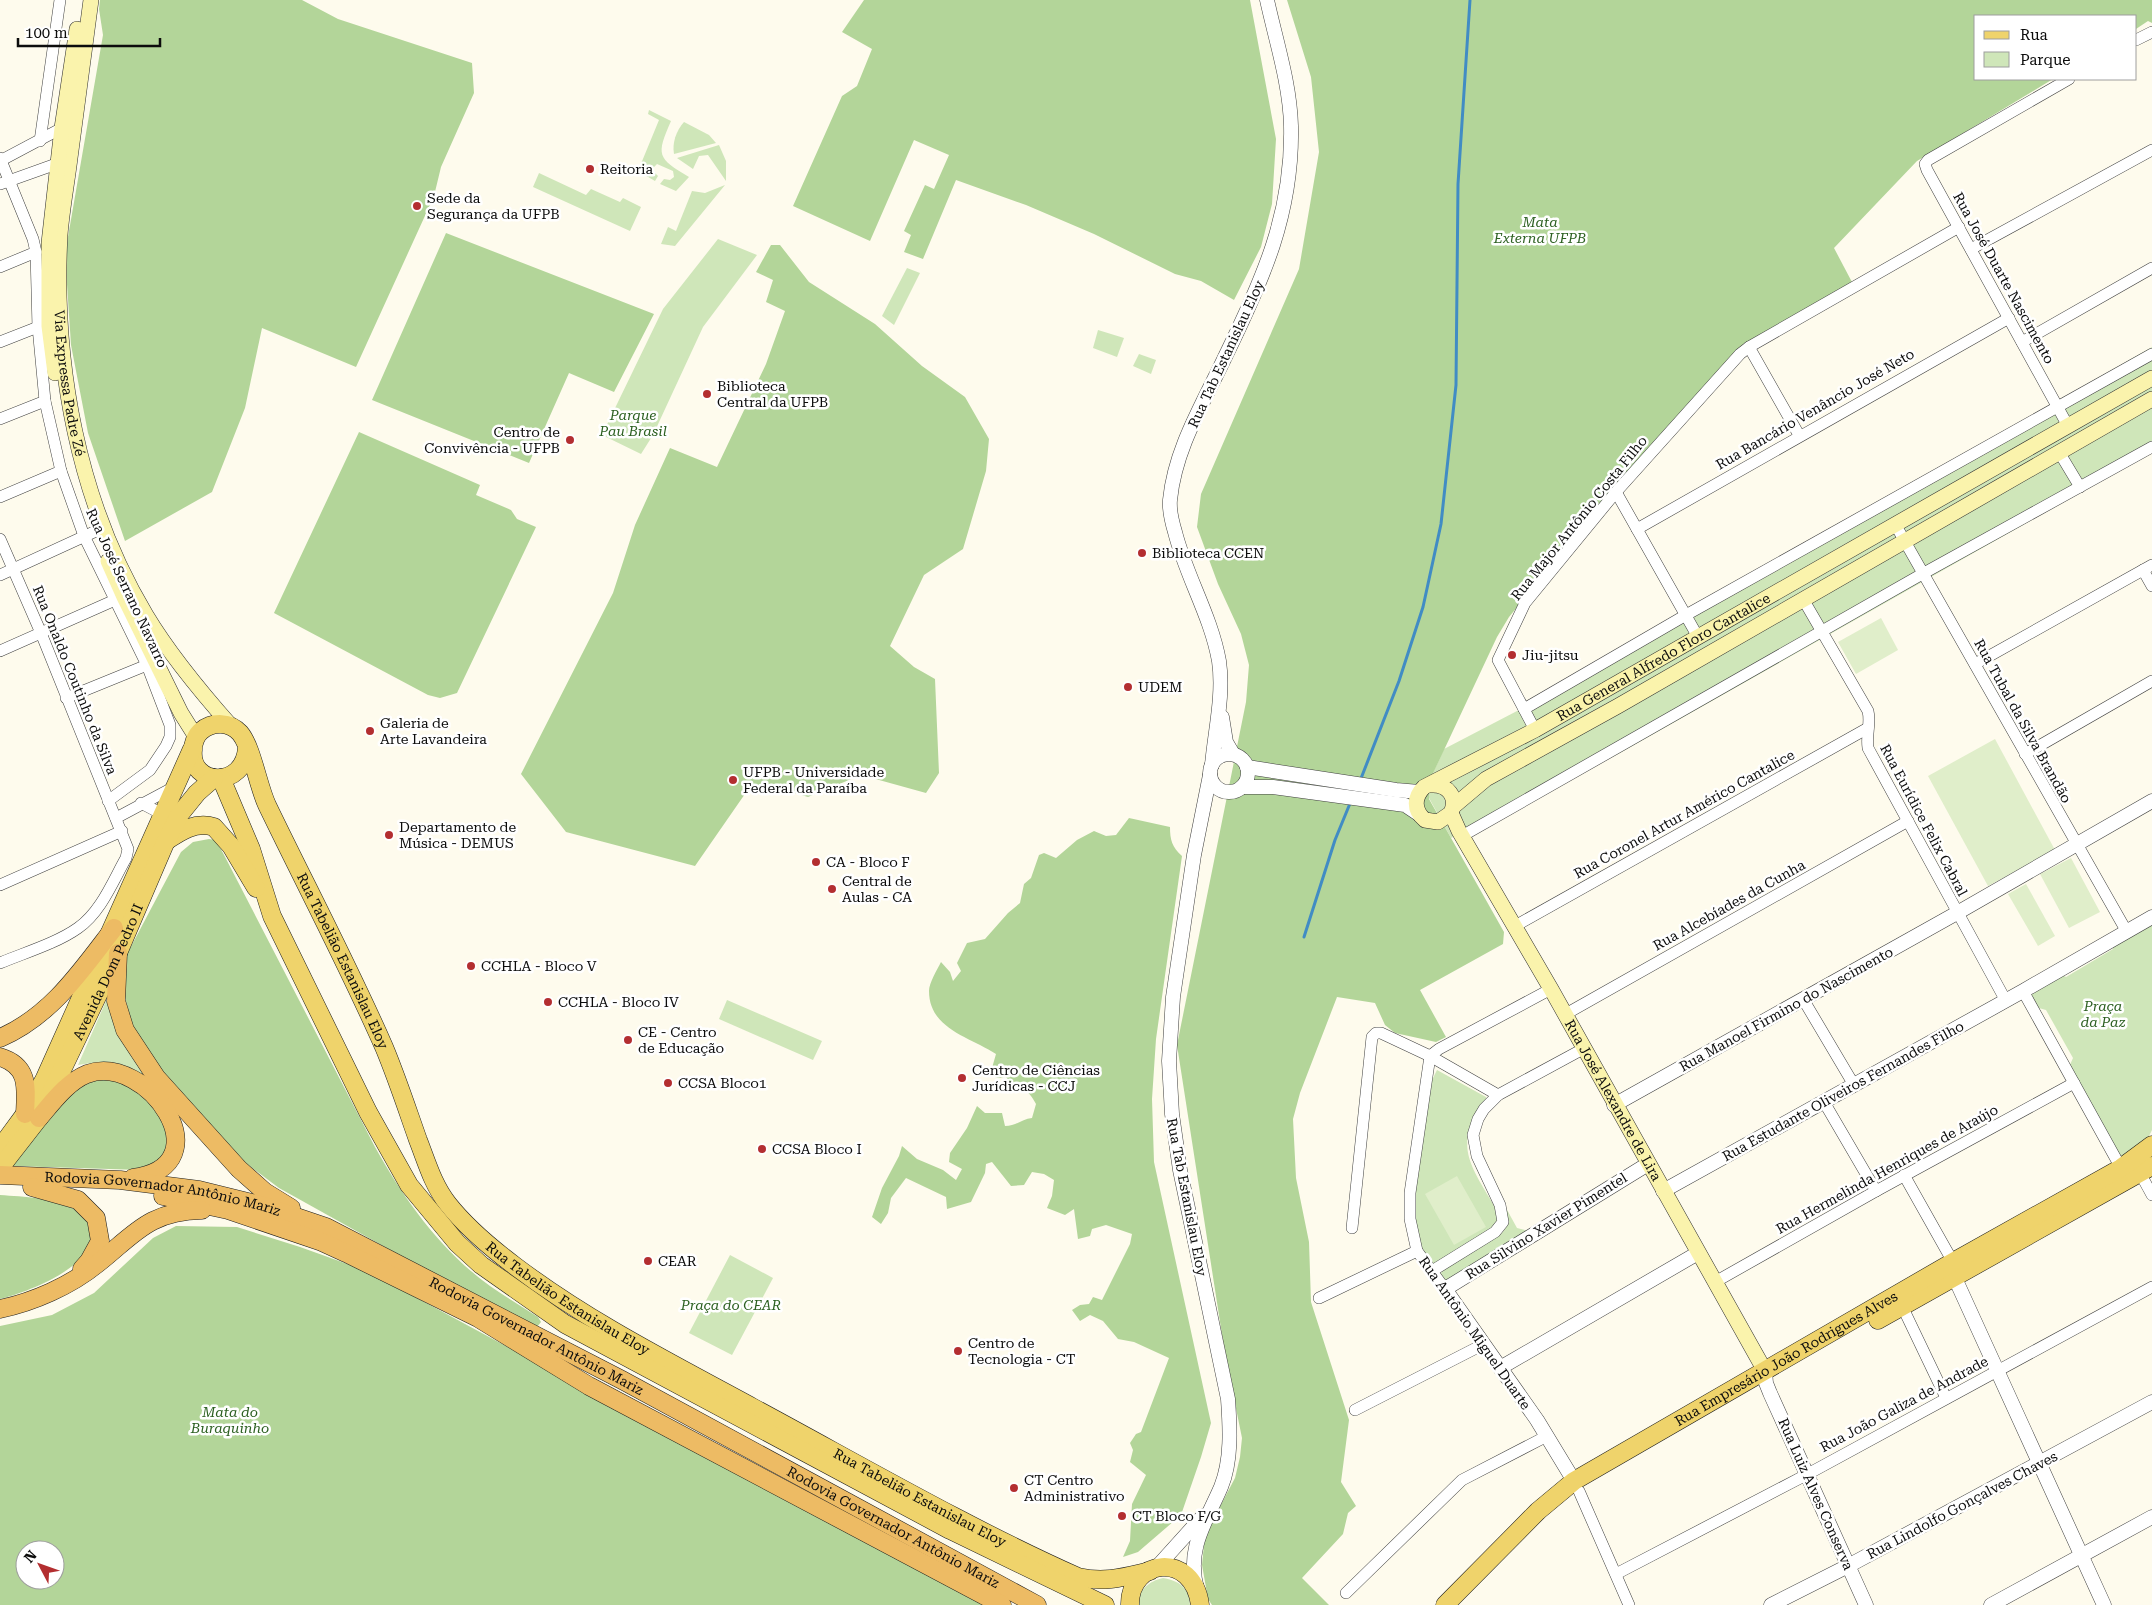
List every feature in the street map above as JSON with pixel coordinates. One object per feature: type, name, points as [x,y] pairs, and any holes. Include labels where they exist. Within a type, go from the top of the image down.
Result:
[{"type":"highway","points":[[0,1038],[30,1022],[53,1003],[71,985],[114,928]]},
{"type":"highway","points":[[118,953],[116,1001],[125,1030],[156,1077],[221,1150],[265,1192],[326,1227]]},
{"type":"highway","points":[[0,1057],[10,1061],[23,1075],[32,1116],[76,1080],[96,1072],[119,1074],[134,1080],[161,1103],[173,1123],[177,1141],[170,1160],[162,1169],[150,1175],[120,1180]]},
{"type":"highway","name":"Rodovia Governador Antônio Mariz","points":[[0,1174],[26,1183],[159,1195],[228,1210],[322,1242],[478,1318],[590,1386],[1002,1605]]},
{"type":"highway","name":"Rodovia Governador Antônio Mariz","points":[[0,1186],[26,1183],[120,1180],[199,1190],[264,1206],[326,1227],[622,1380],[1037,1605]]},
{"type":"highway","points":[[26,1183],[78,1200],[96,1218],[100,1241],[89,1262],[70,1282]]},
{"type":"highway","points":[[0,1309],[38,1296],[70,1282],[96,1265],[123,1240],[153,1219],[187,1210],[228,1210]]},
{"type":"main road","name":"Via Expressa Padre Zé","points":[[81,0],[62,128],[49,243],[48,326],[59,401],[90,534],[124,597],[194,743]]},
{"type":"main road","name":"Via Expressa Padre Zé","points":[[91,0],[60,233],[59,289],[65,382],[83,468],[119,562],[146,615],[166,645],[188,676],[231,726]]},
{"type":"main road","name":"Rua General Alfredo Floro Cantalice","points":[[1425,788],[1535,730],[2152,378]]},
{"type":"main road","name":"Rua General Alfredo Floro Cantalice","points":[[1439,816],[1486,779],[1626,701],[2152,399]]},
{"type":"main road","points":[[211,725],[231,726],[238,731],[247,747],[247,756],[238,771],[231,776],[218,778],[205,775],[193,759],[194,743],[202,730],[211,725]]},
{"type":"main road","name":"Avenida Dom Pedro II","points":[[0,1148],[32,1116],[45,1078],[114,928],[194,743]]},
{"type":"main road","name":"Rua Tabelião Estanislau Eloy","points":[[247,747],[264,798],[384,1047],[434,1182],[449,1206],[486,1244],[545,1289],[663,1361],[742,1401],[956,1518],[1078,1577],[1094,1581],[1117,1579],[1154,1569]]},
{"type":"main road","name":"Avenida Dom Pedro II","points":[[0,1168],[32,1116],[118,953],[166,841],[180,814],[188,802],[218,778]]},
{"type":"main road","name":"Rua Tabelião Estanislau Eloy","points":[[218,778],[251,849],[272,916],[368,1112],[409,1185],[457,1243],[481,1265],[565,1324],[950,1530],[1104,1605]]},
{"type":"main road","points":[[1439,816],[1452,794],[1448,789],[1437,784],[1425,788],[1416,804],[1439,816],[1460,833]]},
{"type":"main road","points":[[166,841],[186,828],[197,825],[214,827],[231,846],[272,916]]},
{"type":"main road","name":"Rua José Alexandre de Lira","points":[[1460,833],[1551,989],[1766,1377]]},
{"type":"main road","name":"Rua Empresário João Rodrigues Alves","points":[[1445,1605],[1538,1511],[1576,1486],[1953,1269],[2121,1168],[2152,1145]]},
{"type":"main road","name":"Rua Empresário João Rodrigues Alves","points":[[1766,1377],[1902,1306],[1953,1269],[2146,1170]]},
{"type":"main road","name":"Rua Empresário João Rodrigues Alves","points":[[1460,1605],[1576,1486]]},
{"type":"main road","points":[[1130,1605],[1132,1592],[1137,1582],[1154,1569],[1168,1566],[1177,1569],[1192,1580],[1200,1601]]},
{"type":"street","points":[[40,140],[60,0]]},
{"type":"street","name":"Rua Tab Estanislau Eloy","points":[[1200,1601],[1193,1575],[1194,1564],[1200,1532],[1222,1486],[1230,1429],[1228,1399],[1180,1170],[1172,1114],[1169,1060],[1173,997],[1200,821],[1211,770],[1220,703],[1221,680],[1210,628],[1178,545],[1170,503],[1180,452],[1252,304],[1272,254],[1285,208],[1290,163],[1291,125],[1285,83],[1266,0]]},
{"type":"street","points":[[2137,39],[2151,32]]},
{"type":"street","name":"Rua José Duarte Nascimento","points":[[2067,80],[1928,160],[1925,164],[1926,170],[1960,227],[2068,426]]},
{"type":"street","points":[[0,160],[62,128]]},
{"type":"street","points":[[1971,249],[2152,150]]},
{"type":"street","name":"Rua José Serrano Navarro","points":[[0,160],[5,182],[33,239],[36,252],[38,327],[45,401],[61,471],[90,534],[115,600],[147,665],[169,719],[170,738],[162,754],[150,770],[108,801]]},
{"type":"street","points":[[5,182],[59,163]]},
{"type":"street","name":"Rua Major Antônio Costa Filho","points":[[1535,730],[1498,660],[1525,603],[1616,492],[1740,354],[1749,347],[1960,227]]},
{"type":"street","points":[[0,267],[36,252]]},
{"type":"street","points":[[2022,342],[2152,268]]},
{"type":"street","name":"Rua Bancário Venâncio José Neto","points":[[1636,528],[2009,318]]},
{"type":"street","points":[[0,342],[38,327]]},
{"type":"street","points":[[1749,347],[1799,435]]},
{"type":"street","name":"Rua General Alfredo Floro Cantalice","points":[[1524,709],[1686,615],[2152,354]]},
{"type":"street","points":[[0,419],[45,401]]},
{"type":"street","points":[[1460,833],[2152,447]]},
{"type":"street","points":[[2059,452],[2080,486]]},
{"type":"street","points":[[0,497],[61,471]]},
{"type":"street","points":[[1616,492],[1698,637]]},
{"type":"street","name":"Rua Tubal da Silva Brandão","points":[[1895,524],[2126,932]]},
{"type":"street","points":[[0,575],[90,534]]},
{"type":"street","name":"Rua Onaldo Coutinho da Silva","points":[[0,540],[41,633],[128,849],[126,858],[97,908],[88,918],[68,934],[0,964]]},
{"type":"street","points":[[1975,664],[2148,567],[2152,586]]},
{"type":"street","name":"Rua Eurídice Felix Cabral","points":[[1803,598],[1868,711],[1870,719],[1868,748],[2006,1001]]},
{"type":"street","points":[[0,651],[115,600]]},
{"type":"street","points":[[66,698],[147,665]]},
{"type":"street","points":[[2025,754],[2152,681]]},
{"type":"street","points":[[1616,684],[1626,701]]},
{"type":"street","name":"Rua Tab Estanislau Eloy","points":[[1220,703],[1226,742],[1233,754]]},
{"type":"street","name":"Rua Coronel Artur Américo Cantalice","points":[[1515,926],[1868,728]]},
{"type":"street","points":[[1242,787],[1248,778],[1247,767],[1242,759],[1233,754],[1218,757],[1211,770],[1213,784],[1221,790],[1232,792],[1242,787],[1273,787],[1396,797],[1425,788]]},
{"type":"street","points":[[1247,767],[1396,797],[1405,806],[1439,816]]},
{"type":"street","points":[[116,818],[176,786]]},
{"type":"street","name":"Rua Tab Estanislau Eloy","points":[[1200,821],[1211,801],[1221,790]]},
{"type":"street","name":"Rua Manoel Firmino do Nascimento","points":[[1614,1105],[1957,913],[2152,801]]},
{"type":"street","points":[[141,803],[164,815]]},
{"type":"street","name":"Rua Alcebíades da Cunha","points":[[1564,1014],[1908,821]]},
{"type":"street","points":[[0,885],[122,831]]},
{"type":"street","name":"Rua Estudante Oliveiros Fernandes Filho","points":[[1663,1191],[2006,1001],[2152,917]]},
{"type":"street","points":[[1430,1056],[1439,1049],[1551,989]]},
{"type":"street","points":[[2023,991],[2121,1168]]},
{"type":"street","points":[[1803,999],[1854,1085]]},
{"type":"street","points":[[1352,1228],[1372,1037],[1376,1033],[1380,1033],[1430,1056],[1498,1094]]},
{"type":"street","points":[[1432,1272],[1495,1232],[1502,1222],[1500,1205],[1477,1156],[1473,1135],[1478,1119],[1484,1109],[1498,1094],[1583,1049]]},
{"type":"street","name":"Rua Antônio Miguel Duarte","points":[[1430,1056],[1410,1193],[1410,1219],[1417,1251],[1547,1436],[1576,1486],[1629,1605]]},
{"type":"street","name":"Rua Hermelinda Henriques de Araújo","points":[[1715,1282],[1904,1175],[2074,1083]]},
{"type":"street","points":[[1824,1102],[1876,1191]]},
{"type":"street","name":"Rua Silvino Xavier Pimentel","points":[[1445,1289],[1648,1164]]},
{"type":"street","points":[[2146,1170],[2152,1196]]},
{"type":"street","points":[[1904,1175],[1953,1269],[2104,1605]]},
{"type":"street","points":[[1319,1298],[1417,1251]]},
{"type":"street","points":[[1500,1368],[1698,1253]]},
{"type":"street","name":"Rua João Galiza de Andrade","points":[[1616,1574],[1806,1475],[2152,1287]]},
{"type":"street","points":[[1902,1306],[1946,1398]]},
{"type":"street","points":[[1355,1410],[1484,1344]]},
{"type":"street","name":"Rua Luiz Alves Conserva","points":[[1766,1377],[1806,1475],[1866,1605]]},
{"type":"street","name":"Rua Lindolfo Gonçalves Chaves","points":[[1771,1605],[1848,1566],[2152,1402]]},
{"type":"street","points":[[1346,1593],[1462,1480],[1547,1436]]},
{"type":"street","name":"Rua Tab Estanislau Eloy","points":[[1154,1569],[1209,1510]]},
{"type":"street","points":[[1991,1605],[2152,1517]]},
{"type":"green space","points":[[100,0],[302,0],[338,19],[472,63],[474,93],[441,167],[434,196],[356,367],[262,328],[245,408],[212,492],[125,541],[88,433],[71,345],[65,254],[103,35],[99,9]]},
{"type":"green space","points":[[864,0],[1250,0],[1276,139],[1272,204],[1261,247],[1234,300],[1201,281],[1175,274],[1094,234],[1026,205],[956,180],[923,259],[904,252],[911,235],[904,231],[925,185],[934,189],[949,155],[914,140],[870,241],[793,206],[842,96],[857,86],[872,49],[842,32]]},
{"type":"green space","name":"Mata Externa UFPB","points":[[1287,0],[2152,0],[2152,23],[2148,21],[2137,28],[2137,15],[1974,15],[1974,80],[2051,80],[1917,161],[1834,248],[1853,284],[1743,348],[1603,502],[1509,617],[1497,637],[1429,782],[1429,799],[1504,932],[1503,944],[1420,990],[1446,1037],[1436,1042],[1395,1033],[1385,1025],[1375,1003],[1337,997],[1300,1093],[1293,1119],[1296,1178],[1309,1242],[1311,1302],[1349,1420],[1341,1482],[1356,1506],[1348,1513],[1343,1534],[1302,1578],[1329,1605],[1212,1605],[1208,1599],[1202,1565],[1205,1535],[1235,1478],[1242,1438],[1225,1354],[1177,1045],[1246,702],[1249,665],[1241,634],[1218,584],[1197,527],[1201,494],[1299,269],[1319,152],[1311,77]]},
{"type":"green space","points":[[649,110],[671,121],[663,141],[662,155],[671,165],[689,177],[676,191],[660,184],[664,179],[670,180],[674,177],[673,171],[657,164],[654,167],[654,172],[658,176],[655,181],[638,171],[659,120],[648,114]]},
{"type":"green space","points":[[684,122],[709,135],[716,143],[674,154],[675,137]]},
{"type":"green space","points":[[719,145],[726,161],[726,181],[708,155],[699,156],[693,169],[677,158]]},
{"type":"green space","points":[[539,173],[586,195],[591,189],[620,202],[623,198],[641,207],[630,231],[533,187]]},
{"type":"green space","points":[[725,185],[675,246],[661,244],[668,227],[676,231],[692,191],[705,193]]},
{"type":"green space","points":[[446,233],[654,314],[614,392],[569,373],[529,463],[372,400]]},
{"type":"green space","name":"Parque Pau Brasil","points":[[718,239],[757,255],[703,327],[653,435],[641,454],[602,435],[663,309]]},
{"type":"green space","points":[[771,245],[780,245],[809,282],[875,324],[922,366],[965,397],[989,439],[986,471],[963,549],[924,575],[890,646],[914,667],[935,679],[939,773],[926,793],[861,775],[808,797],[762,783],[747,791],[695,866],[566,832],[521,774],[613,593],[635,525],[670,448],[717,467],[766,364],[785,311],[766,302],[773,280],[756,272]]},
{"type":"green space","points":[[907,268],[920,273],[894,325],[882,316]]},
{"type":"green space","points":[[1098,330],[1124,338],[1117,357],[1093,348]]},
{"type":"green space","points":[[2152,347],[2152,452],[1618,754],[1451,838],[1429,798],[1429,782],[1444,749],[1517,711]]},
{"type":"green space","points":[[1139,354],[1156,360],[1151,374],[1133,366]]},
{"type":"green space","points":[[359,432],[480,485],[476,495],[511,510],[517,519],[536,527],[457,693],[440,698],[428,695],[274,613]]},
{"type":"green space","points":[[1881,618],[1898,650],[1856,674],[1838,642]]},
{"type":"green space","points":[[1995,739],[2055,850],[1988,886],[1928,776]]},
{"type":"green space","points":[[1129,818],[1170,827],[1172,843],[1182,856],[1156,1039],[1152,1099],[1154,1162],[1211,1423],[1181,1515],[1138,1552],[1123,1557],[1130,1541],[1132,1504],[1146,1475],[1130,1462],[1133,1450],[1130,1443],[1136,1434],[1141,1432],[1169,1358],[1134,1342],[1118,1339],[1103,1321],[1090,1315],[1080,1321],[1072,1310],[1080,1305],[1089,1304],[1093,1297],[1102,1300],[1130,1244],[1132,1234],[1106,1225],[1092,1229],[1090,1236],[1078,1239],[1074,1209],[1065,1215],[1047,1208],[1052,1196],[1054,1180],[1044,1174],[1032,1172],[1024,1185],[1011,1186],[992,1162],[986,1164],[985,1173],[971,1202],[947,1209],[946,1197],[906,1178],[891,1198],[888,1213],[881,1224],[872,1217],[882,1188],[899,1156],[902,1146],[917,1159],[943,1170],[956,1180],[962,1169],[949,1162],[950,1153],[967,1128],[977,1106],[985,1113],[1002,1113],[1005,1126],[1032,1118],[1036,1104],[1029,1094],[1020,1087],[1012,1085],[1006,1077],[998,1078],[990,1075],[996,1054],[963,1037],[943,1023],[936,1014],[931,1004],[930,984],[941,962],[950,972],[953,981],[961,971],[957,963],[967,943],[985,939],[1008,913],[1020,903],[1024,884],[1031,878],[1039,855],[1044,853],[1056,858],[1077,840],[1094,831],[1106,836],[1116,835]]},
{"type":"green space","points":[[209,839],[216,840],[375,1147],[398,1186],[439,1240],[472,1272],[490,1286],[538,1317],[541,1322],[537,1327],[446,1281],[279,1188],[243,1161],[147,1056],[131,1022],[121,980],[126,956],[181,852],[193,842]]},
{"type":"green space","points":[[2071,858],[2100,912],[2069,928],[2040,874]]},
{"type":"green space","points":[[2026,884],[2055,936],[2038,946],[2008,894]]},
{"type":"green space","name":"Praça da Paz","points":[[2152,923],[2152,1130],[2147,1140],[2123,1162],[2069,1067],[2073,1058],[2046,1010],[2035,1007],[2028,991],[2059,973],[2066,977],[2113,949],[2113,942]]},
{"type":"green space","points":[[109,1000],[158,1085],[129,1068],[120,1065],[90,1063],[78,1065],[106,1001]]},
{"type":"green space","points":[[727,1000],[822,1041],[813,1060],[719,1019]]},
{"type":"green space","points":[[1437,1070],[1486,1097],[1469,1131],[1467,1145],[1469,1158],[1474,1170],[1499,1214],[1499,1225],[1433,1266],[1418,1239],[1414,1204],[1418,1161],[1432,1080]]},
{"type":"green space","points":[[102,1079],[120,1081],[140,1089],[172,1125],[163,1162],[142,1170],[12,1166],[61,1103],[83,1083]]},
{"type":"green space","points":[[1457,1176],[1486,1227],[1454,1245],[1425,1194]]},
{"type":"green space","points":[[0,1195],[39,1198],[67,1206],[83,1215],[90,1227],[92,1240],[86,1253],[75,1264],[60,1274],[44,1283],[0,1299]]},
{"type":"green space","points":[[1506,1208],[1517,1228],[1533,1232],[1446,1281],[1441,1274],[1442,1271],[1501,1234],[1506,1228]]},
{"type":"green space","name":"Mata do Buraquinho","points":[[176,1226],[237,1227],[300,1247],[367,1271],[985,1605],[0,1605],[0,1326],[52,1315],[94,1293],[153,1238]]},
{"type":"green space","name":"Praça do CEAR","points":[[730,1255],[773,1278],[732,1355],[689,1333]]},
{"type":"green space","points":[[1163,1578],[1178,1583],[1185,1589],[1190,1605],[1138,1605],[1138,1600],[1145,1587],[1153,1581]]},
{"type":"waterway","points":[[1360,781],[1399,681],[1423,607],[1441,524],[1456,385],[1458,184],[1470,0]]},
{"type":"waterway","points":[[1304,937],[1335,840],[1351,801]]},
{"type":"place","name":"Reitoria","points":[[590,169]]},
{"type":"place","name":"Sede da Segurança da UFPB","points":[[417,206]]},
{"type":"place","name":"Biblioteca Central da UFPB","points":[[707,394]]},
{"type":"place","name":"Centro de Convivência - UFPB","points":[[570,440]]},
{"type":"place","name":"Biblioteca CCEN","points":[[1142,553]]},
{"type":"place","name":"Jiu-jitsu","points":[[1512,655]]},
{"type":"place","name":"UDEM","points":[[1128,687]]},
{"type":"place","name":"Galeria de Arte Lavandeira","points":[[370,731]]},
{"type":"place","name":"UFPB - Universidade Federal da Paraíba","points":[[733,780]]},
{"type":"place","name":"Departamento de Música - DEMUS","points":[[389,835]]},
{"type":"place","name":"CA - Bloco F","points":[[816,862]]},
{"type":"place","name":"Central de Aulas - CA","points":[[832,889]]},
{"type":"place","name":"CCHLA - Bloco V","points":[[471,966]]},
{"type":"place","name":"CCHLA - Bloco IV","points":[[548,1002]]},
{"type":"place","name":"CE - Centro de Educação","points":[[628,1040]]},
{"type":"place","name":"Centro de Ciências Jurídicas - CCJ","points":[[962,1078]]},
{"type":"place","name":"CCSA Bloco1","points":[[668,1083]]},
{"type":"place","name":"CCSA Bloco I","points":[[762,1149]]},
{"type":"place","name":"CEAR","points":[[648,1261]]},
{"type":"place","name":"Centro de Tecnologia - CT","points":[[958,1351]]},
{"type":"place","name":"CT Centro Administrativo","points":[[1014,1488]]},
{"type":"place","name":"CT Bloco F/G","points":[[1122,1516]]}]
